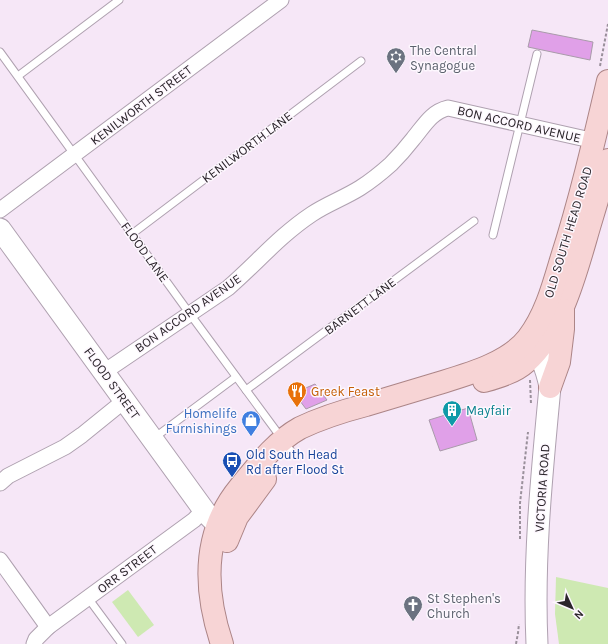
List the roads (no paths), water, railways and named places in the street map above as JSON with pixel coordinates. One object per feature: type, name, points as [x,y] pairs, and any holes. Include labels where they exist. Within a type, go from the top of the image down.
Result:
[{"type":"main road","name":"OLD SOUTH HEAD ROAD","points":[[217,522],[237,517],[279,462],[286,445],[369,413],[505,374],[525,363],[539,319],[551,292],[568,241],[595,141],[608,81]]},
{"type":"main road","name":"OLD SOUTH HEAD ROAD","points":[[532,344],[557,320],[564,305],[582,252],[608,160]]},
{"type":"main road","points":[[550,387],[560,362],[564,305]]},
{"type":"main road","name":"OLD SOUTH HEAD ROAD","points":[[217,522],[210,554],[210,588],[213,614],[222,644]]},
{"type":"main road","name":"OLD SOUTH HEAD ROAD","points":[[217,522],[226,544],[223,584],[227,612],[236,644]]},
{"type":"street","name":"KENILWORTH STREET","points":[[0,210],[281,0]]},
{"type":"street","name":"BON ACCORD AVENUE","points":[[104,372],[228,288],[264,253],[294,227],[313,214],[360,188],[376,176],[403,153],[428,119],[441,110],[448,108],[595,141]]},
{"type":"street","points":[[595,141],[608,112]]},
{"type":"street","name":"FLOOD STREET","points":[[0,229],[152,440],[217,522]]},
{"type":"street","name":"VICTORIA ROAD","points":[[532,344],[547,371],[550,387],[539,514],[536,620],[537,644]]},
{"type":"street","points":[[0,483],[8,476],[71,443],[124,401]]},
{"type":"street","name":"ORR STREET","points":[[34,644],[36,639],[48,627],[194,520],[217,522]]},
{"type":"street","points":[[0,560],[48,627]]},
{"type":"lane","points":[[18,76],[119,0]]},
{"type":"lane","name":"FLOOD LANE","points":[[0,52],[286,445]]},
{"type":"lane","points":[[493,235],[537,54]]},
{"type":"lane","name":"KENILWORTH LANE","points":[[132,234],[361,61]]},
{"type":"lane","name":"BARNETT LANE","points":[[246,390],[474,221]]},
{"type":"lane","points":[[152,440],[236,377]]},
{"type":"lane","points":[[88,598],[122,644]]},
{"type":"place","name":"The Central Synagogue","points":[[396,74]]},
{"type":"place","name":"Greek Feast","points":[[297,408]]},
{"type":"place","name":"Mayfair","points":[[452,427]]},
{"type":"place","name":"Homelife Furnishings","points":[[251,437]]},
{"type":"place","name":"Old South Head Rd after Flood St","points":[[232,478]]},
{"type":"place","name":"St Stephen's Church","points":[[413,622]]}]
